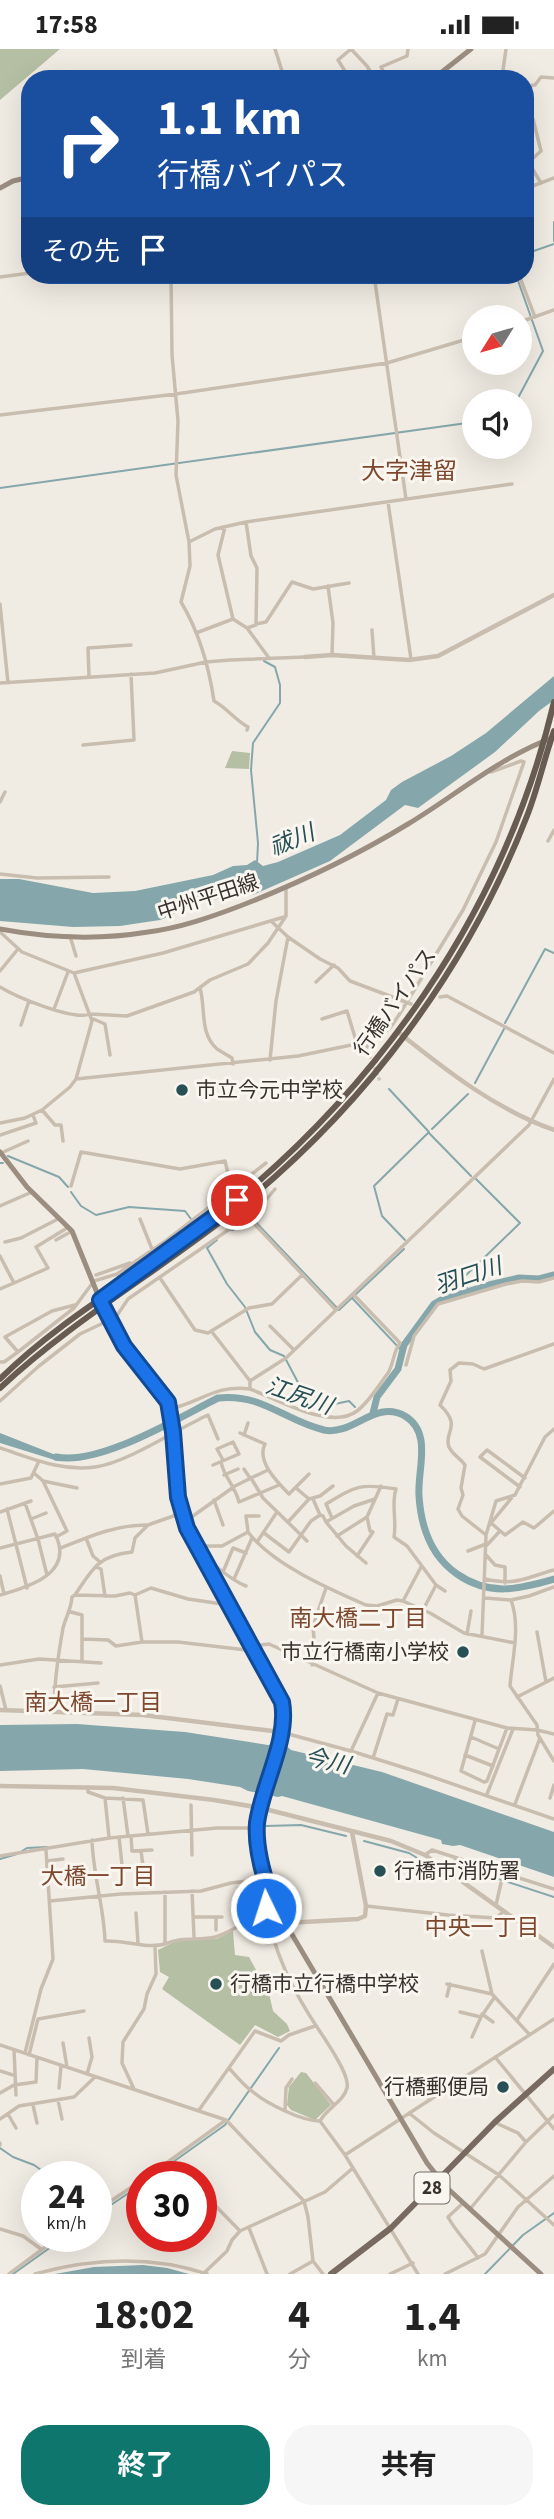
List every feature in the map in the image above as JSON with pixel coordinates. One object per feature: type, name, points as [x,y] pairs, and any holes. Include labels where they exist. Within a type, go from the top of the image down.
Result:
[{"type":"highway","name":"行橋バイパス","points":[[550,739],[549,722],[554,702]]},
{"type":"highway","name":"行橋バイパス","points":[[0,1388],[102,1303],[201,1229],[277,1167],[342,1101],[401,1034],[476,910],[554,731]]},
{"type":"highway","name":"行橋バイパス","points":[[0,1379],[32,1351],[102,1303]]},
{"type":"main road","points":[[445,70],[471,49]]},
{"type":"main road","points":[[0,188],[21,179]]},
{"type":"main road","name":"中州平田線","points":[[0,930],[71,936],[114,936],[150,932],[194,922],[286,888],[368,848],[486,773],[550,739]]},
{"type":"main road","points":[[1,1152],[32,1192],[70,1229],[95,1278],[102,1303],[129,1355],[166,1397],[173,1432],[177,1488],[185,1521],[201,1558],[282,1702],[284,1716],[257,1828],[269,1892],[439,2180],[541,2274]]},
{"type":"main road","name":"28","points":[[331,2274],[391,2228],[495,2122],[554,2069]]},
{"type":"street","points":[[275,49],[282,70]]},
{"type":"street","points":[[344,70],[338,60],[351,49],[369,70]]},
{"type":"street","points":[[382,70],[381,67],[407,55],[408,49]]},
{"type":"street","points":[[505,70],[506,49]]},
{"type":"street","points":[[534,85],[541,77],[554,78]]},
{"type":"street","points":[[534,123],[541,151],[534,157]]},
{"type":"street","points":[[534,172],[541,183]]},
{"type":"street","points":[[534,186],[554,178]]},
{"type":"street","points":[[0,277],[21,274]]},
{"type":"street","points":[[172,284],[172,355],[178,421],[176,475],[190,566],[181,602],[206,662],[214,701],[247,730]]},
{"type":"street","points":[[375,284],[406,499]]},
{"type":"street","points":[[522,284],[534,317],[554,310]]},
{"type":"street","points":[[0,415],[176,394],[387,363],[462,341]]},
{"type":"street","points":[[188,542],[199,535],[246,522],[512,484]]},
{"type":"street","points":[[388,502],[411,659]]},
{"type":"street","points":[[246,522],[251,556],[257,568],[256,624]]},
{"type":"street","points":[[225,527],[218,555],[233,619],[247,628],[269,658]]},
{"type":"street","points":[[247,628],[266,622],[292,582],[313,589],[349,583]]},
{"type":"street","points":[[328,586],[333,623],[332,655]]},
{"type":"street","points":[[0,683],[155,673],[206,662],[269,658],[332,655],[411,659],[438,656],[554,595]]},
{"type":"street","points":[[0,604],[8,683]]},
{"type":"street","points":[[196,633],[233,619]]},
{"type":"street","points":[[372,630],[374,657]]},
{"type":"street","points":[[89,676],[88,648],[131,645]]},
{"type":"street","points":[[83,745],[134,740],[131,674]]},
{"type":"street","points":[[76,1079],[270,1060],[329,1051],[366,1042],[390,1028],[409,1003],[473,890],[496,842],[524,762],[486,773]]},
{"type":"street","points":[[0,802],[5,792]]},
{"type":"street","points":[[548,841],[554,830]]},
{"type":"street","points":[[0,874],[37,878],[109,877]]},
{"type":"street","points":[[0,987],[29,1001],[86,1017],[127,1016],[201,988],[210,980],[248,964],[260,954],[286,916],[286,888]]},
{"type":"street","points":[[0,930],[18,949],[74,973],[163,953],[286,916]]},
{"type":"street","points":[[271,921],[288,937],[334,965],[350,981],[409,1003]]},
{"type":"street","points":[[71,936],[76,956]]},
{"type":"street","points":[[270,1060],[276,1001],[288,937]]},
{"type":"street","points":[[0,971],[18,949]]},
{"type":"street","points":[[316,982],[334,965]]},
{"type":"street","points":[[54,1009],[68,972]]},
{"type":"street","points":[[0,1123],[33,1115],[42,1110],[76,1079],[91,1028],[91,1016],[74,973]]},
{"type":"street","points":[[201,988],[203,1021],[208,1037],[217,1048],[232,1058],[233,1064]]},
{"type":"street","points":[[440,997],[447,996],[554,1053]]},
{"type":"street","points":[[21,1025],[29,1001]]},
{"type":"street","points":[[322,1019],[347,1011],[357,1044]]},
{"type":"street","points":[[109,1015],[105,1024],[110,1055]]},
{"type":"street","points":[[91,1016],[105,1024]]},
{"type":"street","points":[[390,1028],[483,1095],[554,1131]]},
{"type":"street","points":[[366,1042],[370,1057]]},
{"type":"street","points":[[250,1381],[286,1358],[531,1121],[554,1079]]},
{"type":"street","points":[[42,1110],[55,1125],[61,1125],[63,1141]]},
{"type":"street","points":[[0,1135],[36,1123],[33,1115]]},
{"type":"street","points":[[1,1152],[28,1141]]},
{"type":"street","points":[[71,1186],[81,1153],[180,1169],[225,1161],[232,1190]]},
{"type":"street","points":[[95,1278],[117,1274],[195,1222],[266,1163]]},
{"type":"street","points":[[0,1401],[80,1333],[116,1317],[128,1299],[247,1216],[275,1189]]},
{"type":"street","points":[[0,1206],[32,1192]]},
{"type":"street","points":[[247,1216],[336,1310]]},
{"type":"street","points":[[5,1242],[21,1238],[60,1217]]},
{"type":"street","points":[[140,1219],[153,1250]]},
{"type":"street","points":[[56,1240],[70,1229]]},
{"type":"street","points":[[0,1289],[48,1268],[36,1247],[70,1229]]},
{"type":"street","points":[[0,1256],[14,1283]]},
{"type":"street","points":[[0,1362],[18,1352],[75,1305],[95,1278],[116,1266],[132,1263]]},
{"type":"street","points":[[116,1266],[117,1274]]},
{"type":"street","points":[[160,1278],[195,1330],[203,1333],[212,1332],[249,1308],[272,1304],[302,1275]]},
{"type":"street","points":[[406,1365],[414,1335],[438,1304],[497,1286],[554,1278]]},
{"type":"street","points":[[170,1409],[219,1389],[250,1389],[318,1415],[341,1418],[351,1415],[360,1409],[390,1370],[400,1343],[352,1294]]},
{"type":"street","points":[[18,1352],[5,1337],[52,1311],[75,1305]]},
{"type":"street","points":[[270,1326],[294,1350]]},
{"type":"street","points":[[212,1332],[250,1381],[250,1389]]},
{"type":"street","points":[[486,1535],[462,1516],[458,1509],[463,1495],[461,1488],[465,1465],[450,1449],[448,1443],[452,1430],[451,1420],[440,1405],[451,1381],[450,1370],[459,1363],[473,1364],[484,1369],[554,1344]]},
{"type":"street","points":[[0,1448],[39,1461],[76,1468],[103,1466],[208,1415],[218,1439]]},
{"type":"street","points":[[248,1423],[242,1434],[271,1446]]},
{"type":"street","points":[[491,1523],[515,1495],[545,1437],[554,1429]]},
{"type":"street","points":[[212,1465],[222,1461],[239,1454],[233,1442],[217,1449],[222,1461],[225,1475],[235,1486],[239,1502],[279,1485]]},
{"type":"street","points":[[265,1444],[263,1453],[269,1470],[289,1495],[309,1474]]},
{"type":"street","points":[[520,1487],[480,1457],[487,1450],[525,1478]]},
{"type":"street","points":[[0,1484],[31,1478],[39,1461]]},
{"type":"street","points":[[225,1475],[238,1469]]},
{"type":"street","points":[[244,1469],[259,1493],[307,1541]]},
{"type":"street","points":[[185,1521],[235,1486],[269,1470]]},
{"type":"street","points":[[34,1473],[43,1481],[67,1531],[57,1537]]},
{"type":"street","points":[[43,1481],[77,1488]]},
{"type":"street","points":[[332,1518],[326,1504],[354,1487],[370,1484],[396,1489],[393,1499],[397,1522],[394,1537],[407,1546],[436,1585],[445,1591]]},
{"type":"street","points":[[288,1522],[311,1499],[333,1486]]},
{"type":"street","points":[[357,1556],[373,1532],[370,1531],[368,1517],[381,1486]]},
{"type":"street","points":[[296,1488],[311,1499],[337,1536],[366,1563]]},
{"type":"street","points":[[482,1635],[486,1535],[496,1501],[515,1495]]},
{"type":"street","points":[[326,1522],[354,1506],[375,1499]]},
{"type":"street","points":[[214,1500],[223,1525]]},
{"type":"street","points":[[0,1512],[31,1501]]},
{"type":"street","points":[[25,1503],[38,1538],[47,1575]]},
{"type":"street","points":[[7,1509],[27,1588]]},
{"type":"street","points":[[491,1523],[505,1535],[523,1522],[534,1528],[554,1511]]},
{"type":"street","points":[[257,1543],[277,1512]]},
{"type":"street","points":[[31,1519],[46,1513]]},
{"type":"street","points":[[61,1548],[128,1525],[148,1525],[182,1513]]},
{"type":"street","points":[[264,1533],[289,1552],[311,1521],[320,1515]]},
{"type":"street","points":[[259,1516],[246,1516],[248,1532],[252,1538],[326,1588],[371,1607],[403,1601],[467,1633],[515,1643]]},
{"type":"street","points":[[337,1536],[368,1517]]},
{"type":"street","points":[[54,1711],[58,1661],[64,1627],[71,1612],[72,1597],[100,1562],[113,1554],[132,1552],[137,1534],[148,1525]]},
{"type":"street","points":[[468,1551],[486,1545],[500,1531]]},
{"type":"street","points":[[195,1546],[222,1546],[248,1532]]},
{"type":"street","points":[[0,1549],[55,1534],[61,1548],[60,1558],[47,1575],[27,1588],[2,1595],[0,1576]]},
{"type":"street","points":[[86,1538],[93,1556],[100,1562]]},
{"type":"street","points":[[234,1579],[252,1538]]},
{"type":"street","points":[[223,1572],[233,1548],[246,1553]]},
{"type":"street","points":[[485,1554],[495,1565],[505,1567],[505,1583]]},
{"type":"street","points":[[201,1558],[205,1557],[223,1572],[246,1585]]},
{"type":"street","points":[[95,1566],[101,1569],[105,1597]]},
{"type":"street","points":[[403,1601],[421,1567]]},
{"type":"street","points":[[485,1579],[505,1583],[522,1581],[554,1570]]},
{"type":"street","points":[[423,1609],[436,1585]]},
{"type":"street","points":[[485,1597],[511,1600],[529,1597],[554,1587]]},
{"type":"street","points":[[75,1595],[135,1595],[156,1588],[188,1599],[229,1605]]},
{"type":"street","points":[[312,1665],[313,1626],[326,1588]]},
{"type":"street","points":[[135,1595],[142,1642]]},
{"type":"street","points":[[511,1600],[514,1608],[515,1643],[510,1686],[537,1725],[540,1738],[554,1761]]},
{"type":"street","points":[[467,1633],[471,1611]]},
{"type":"street","points":[[71,1612],[82,1615],[82,1662]]},
{"type":"street","points":[[537,1632],[546,1682]]},
{"type":"street","points":[[83,1639],[108,1640],[116,1646],[142,1642],[178,1642],[255,1651],[261,1645],[269,1644],[378,1693],[475,1720],[554,1734]]},
{"type":"street","points":[[0,1665],[39,1659],[101,1663]]},
{"type":"street","points":[[517,1697],[554,1678]]},
{"type":"street","points":[[54,1687],[98,1683]]},
{"type":"street","points":[[0,1686],[3,1710],[153,1716],[280,1735],[351,1751],[554,1819]]},
{"type":"street","points":[[351,1751],[378,1693]]},
{"type":"street","points":[[373,1758],[387,1714],[393,1715],[398,1699]]},
{"type":"street","points":[[475,1720],[462,1773],[484,1782],[487,1781],[510,1728]]},
{"type":"street","points":[[486,1795],[510,1728]]},
{"type":"street","points":[[471,1737],[499,1749]]},
{"type":"street","points":[[514,1805],[540,1738]]},
{"type":"street","points":[[465,1755],[493,1766]]},
{"type":"street","points":[[550,1798],[554,1785]]},
{"type":"street","points":[[0,1786],[138,1790],[261,1805],[399,1844],[425,1855],[554,1947]]},
{"type":"street","points":[[88,1787],[90,1794],[143,1800],[148,1834]]},
{"type":"street","points":[[104,1797],[109,1838]]},
{"type":"street","points":[[123,1798],[132,1851],[152,1850]]},
{"type":"street","points":[[191,1805],[191,1856]]},
{"type":"street","points":[[0,1856],[109,1838],[192,1830],[257,1828]]},
{"type":"street","points":[[286,1923],[362,1919],[365,1916],[366,1906],[352,1832]]},
{"type":"street","points":[[119,1837],[123,1874]]},
{"type":"street","points":[[92,1840],[105,1941],[155,1947],[178,1939],[216,1937],[258,1916],[267,1915]]},
{"type":"street","points":[[27,2054],[41,1989],[53,1959],[46,1850]]},
{"type":"street","points":[[141,1850],[144,1873]]},
{"type":"street","points":[[425,1855],[432,1850],[554,1889]]},
{"type":"street","points":[[447,1870],[454,1860],[459,1858]]},
{"type":"street","points":[[47,1861],[62,1859]]},
{"type":"street","points":[[50,1902],[207,1891],[230,1883],[265,1879]]},
{"type":"street","points":[[496,1905],[501,1883]]},
{"type":"street","points":[[192,1891],[194,1937]]},
{"type":"street","points":[[165,1892],[165,1944]]},
{"type":"street","points":[[229,2068],[251,2092],[312,2121],[320,2121],[346,2091],[348,2081],[338,2060],[282,1969],[267,1915],[265,1896],[269,1892]]},
{"type":"street","points":[[366,1906],[447,1915],[496,1917],[504,1911]]},
{"type":"street","points":[[136,1913],[138,1943]]},
{"type":"street","points":[[194,1917],[222,1917]]},
{"type":"street","points":[[216,1917],[216,1930]]},
{"type":"street","points":[[134,2089],[122,2063],[123,2042],[144,2009],[156,1974],[155,1947]]},
{"type":"street","points":[[472,2037],[493,1996],[482,1951]]},
{"type":"street","points":[[517,2020],[554,1964]]},
{"type":"street","points":[[447,1996],[448,1984],[493,1996],[529,2034]]},
{"type":"street","points":[[27,2054],[38,2019],[84,2011]]},
{"type":"street","points":[[460,2012],[482,2015],[493,2022]]},
{"type":"street","points":[[345,2155],[554,2019]]},
{"type":"street","points":[[200,2110],[255,2031],[281,2041],[289,2035],[315,2026]]},
{"type":"street","points":[[87,2074],[92,2057],[89,2038]]},
{"type":"street","points":[[63,2043],[67,2067]]},
{"type":"street","points":[[0,2045],[226,2120],[304,2201],[313,2261],[323,2274]]},
{"type":"street","points":[[14,2050],[13,2075],[16,2095]]},
{"type":"street","points":[[495,2057],[554,2129]]},
{"type":"street","points":[[0,2092],[14,2085],[36,2082],[37,2058]]},
{"type":"street","points":[[59,2088],[61,2065]]},
{"type":"street","points":[[0,2071],[13,2075]]},
{"type":"street","points":[[0,2119],[19,2106],[74,2097],[95,2077]]},
{"type":"street","points":[[285,2110],[286,2088],[292,2079]]},
{"type":"street","points":[[315,2083],[334,2105]]},
{"type":"street","points":[[411,2087],[421,2083],[430,2100]]},
{"type":"street","points":[[58,2100],[62,2119]]},
{"type":"street","points":[[33,2105],[37,2123]]},
{"type":"street","points":[[409,2113],[499,2175],[554,2225]]},
{"type":"street","points":[[8,2114],[16,2128]]},
{"type":"street","points":[[470,2209],[526,2142],[554,2115]]},
{"type":"street","points":[[171,2160],[226,2120]]},
{"type":"street","points":[[320,2121],[345,2155],[418,2274]]},
{"type":"street","points":[[495,2122],[517,2133],[526,2142]]},
{"type":"street","points":[[35,2274],[81,2264],[135,2260],[168,2263],[205,2274],[227,2251],[240,2231],[325,2192],[353,2168]]},
{"type":"street","points":[[445,2274],[478,2258],[499,2235],[518,2207],[554,2176]]},
{"type":"street","points":[[549,2180],[554,2185]]},
{"type":"street","points":[[463,2203],[448,2217],[456,2232],[467,2241],[478,2258]]},
{"type":"street","points":[[217,2207],[240,2231]]},
{"type":"street","points":[[249,2228],[267,2274]]},
{"type":"street","points":[[0,2229],[21,2235]]},
{"type":"street","points":[[9,2274],[37,2252]]},
{"type":"street","points":[[290,2274],[313,2261]]},
{"type":"street","points":[[390,2274],[413,2263]]},
{"type":"green space","points":[[0,49],[60,49],[35,70],[21,70],[21,82],[0,100]]},
{"type":"green space","points":[[232,751],[250,753],[249,769],[225,768]]},
{"type":"green space","name":"行橋市立行橋中学校","points":[[233,1931],[235,1955],[249,1957],[261,1979],[266,1980],[273,2011],[287,2024],[290,2031],[278,2037],[255,2025],[240,2045],[162,1989],[169,1977],[160,1972],[158,1950],[178,1940],[216,1939]]},
{"type":"green space","points":[[301,2072],[306,2073],[331,2105],[315,2120],[291,2110],[287,2105],[289,2087]]},
{"type":"water","points":[[554,676],[554,700],[495,752],[418,808],[405,805],[330,861],[253,895],[247,893],[228,900],[222,898],[203,902],[160,920],[120,926],[73,927],[0,921],[0,879],[19,879],[93,893],[135,891],[213,875],[255,860],[263,866],[278,862],[340,835],[386,800],[391,790],[486,733]]},
{"type":"water","points":[[0,1433],[71,1461],[58,1461],[0,1443]]},
{"type":"water","name":"今川","points":[[77,1724],[185,1732],[268,1745],[280,1744],[291,1750],[382,1772],[554,1832],[554,1877],[460,1845],[442,1844],[441,1840],[240,1787],[83,1769],[0,1771],[0,1725]]},
{"type":"water","points":[[143,2265],[189,2274],[55,2274],[94,2267]]},
{"type":"waterway","points":[[554,222],[554,241]]},
{"type":"waterway","points":[[534,251],[554,244]]},
{"type":"waterway","points":[[519,284],[543,351],[523,389]]},
{"type":"waterway","points":[[0,488],[462,424]]},
{"type":"waterway","name":"祓川","points":[[257,863],[258,843],[251,770],[253,743],[280,703],[280,685],[275,667],[264,661]]},
{"type":"waterway","points":[[505,1023],[545,949],[554,953]]},
{"type":"waterway","points":[[475,1083],[504,1029]]},
{"type":"waterway","points":[[389,1089],[429,1132],[374,1186],[382,1216],[405,1240]]},
{"type":"waterway","points":[[432,1129],[468,1094]]},
{"type":"waterway","points":[[429,1133],[471,1176]]},
{"type":"waterway","points":[[8,1156],[59,1177],[68,1187]]},
{"type":"waterway","points":[[467,1288],[461,1280],[520,1223],[476,1179]]},
{"type":"waterway","points":[[71,1192],[81,1206],[96,1215],[129,1207],[185,1211],[191,1219]]},
{"type":"waterway","points":[[229,1230],[251,1217],[339,1310],[404,1249]]},
{"type":"waterway","points":[[217,1240],[207,1248],[227,1284],[245,1307],[255,1332],[270,1350],[284,1356],[302,1390],[330,1405],[349,1401],[355,1407]]},
{"type":"waterway","name":"羽口川","points":[[373,1413],[377,1397],[398,1369],[404,1345],[434,1304],[489,1285],[519,1278],[539,1279],[554,1275]]},
{"type":"waterway","points":[[353,1299],[402,1351]]},
{"type":"waterway","name":"江尻川","points":[[56,1457],[74,1458],[116,1448],[218,1398],[248,1400],[324,1430],[345,1428],[374,1415],[394,1412],[414,1423],[419,1432],[422,1453],[419,1486],[422,1519],[429,1540],[440,1559],[457,1574],[481,1586],[517,1588],[554,1579]]},
{"type":"waterway","points":[[266,1826],[301,1825],[346,1836]]},
{"type":"waterway","points":[[364,1841],[409,1853],[447,1876]]},
{"type":"waterway","points":[[22,1851],[27,1848],[47,1847]]},
{"type":"waterway","points":[[0,1859],[17,1854]]},
{"type":"waterway","points":[[453,1865],[464,1869]]},
{"type":"waterway","points":[[471,1870],[554,1897]]},
{"type":"waterway","points":[[174,2161],[225,2125],[279,2048]]},
{"type":"waterway","points":[[0,2148],[24,2161]]},
{"type":"waterway","points":[[112,2204],[126,2195]]},
{"type":"waterway","points":[[485,2274],[523,2235],[554,2213]]},
{"type":"waterway","points":[[13,2274],[44,2252]]},
{"type":"tunnel","points":[[372,1062],[380,1081]]},
{"type":"place","name":"市立今元中学校","points":[[182,1090]]},
{"type":"place","name":"市立行橋南小学校","points":[[463,1652]]},
{"type":"place","name":"行橋市消防署","points":[[380,1871]]},
{"type":"place","name":"行橋市立行橋中学校","points":[[216,1984]]},
{"type":"place","name":"行橋郵便局","points":[[503,2087]]},
{"type":"district","name":"大字津留","points":[[409,471]]},
{"type":"district","name":"南大橋二丁目","points":[[358,1618]]},
{"type":"district","name":"南大橋一丁目","points":[[93,1702]]},
{"type":"district","name":"大橋一丁目","points":[[98,1876]]},
{"type":"district","name":"中央一丁目","points":[[482,1927]]},
{"type":"route","points":[[237,1200],[201,1229],[100,1300],[135,1363],[166,1397],[173,1432],[178,1497],[187,1528],[282,1702],[283,1724],[258,1821],[258,1849],[269,1892],[265,1896],[266,1908]]}]
